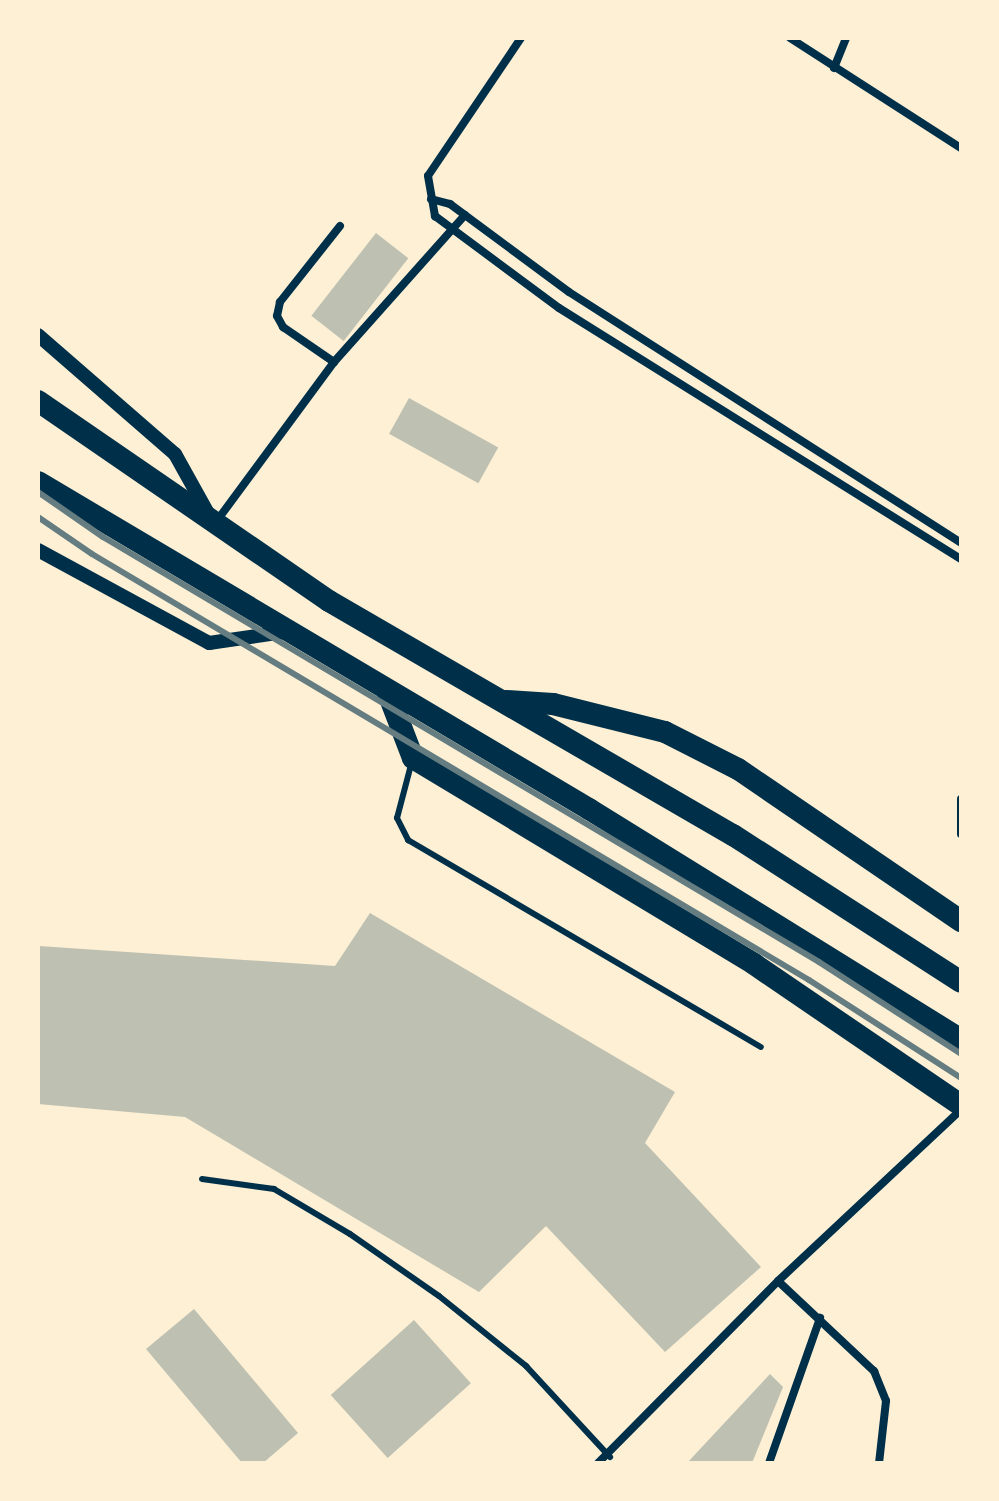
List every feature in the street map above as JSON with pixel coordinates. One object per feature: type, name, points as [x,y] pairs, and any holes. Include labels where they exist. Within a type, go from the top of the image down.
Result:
[{"type":"highway","points":[[38,401],[329,601],[818,887],[961,982]]},
{"type":"highway","points":[[38,482],[789,931],[961,1040]]},
{"type":"highway","points":[[388,693],[413,758],[754,964],[961,1108]]},
{"type":"highway","points":[[498,700],[553,704],[665,732],[738,769],[961,921]]},
{"type":"street","points":[[521,38],[428,176],[435,216],[451,231],[559,308],[961,559]]},
{"type":"street","points":[[790,38],[961,148]]},
{"type":"street","points":[[834,68],[846,38]]},
{"type":"street","points":[[431,199],[465,215],[569,292],[961,543]]},
{"type":"street","points":[[38,335],[175,454],[213,520],[334,362],[465,215]]},
{"type":"street","points":[[334,362],[283,327],[277,316],[280,302],[340,226]]},
{"type":"street","points":[[559,308],[569,292]]},
{"type":"street","points":[[908,527],[915,516]]},
{"type":"street","points":[[38,550],[209,643],[291,631]]},
{"type":"street","points":[[961,799],[961,834]]},
{"type":"street","points":[[598,1463],[610,1457],[778,1281],[961,1108]]},
{"type":"street","points":[[778,1281],[854,1347],[878,1381],[886,1401],[879,1463]]},
{"type":"street","points":[[769,1463],[820,1318]]},
{"type":"lane","points":[[413,758],[397,818],[408,840],[761,1047]]},
{"type":"lane","points":[[202,1179],[274,1189],[350,1234],[439,1296],[526,1366],[610,1457]]},
{"type":"building","points":[[376,233],[408,258],[344,341],[311,316]]},
{"type":"building","points":[[409,398],[498,447],[478,483],[389,434]]},
{"type":"building","points":[[370,913],[675,1092],[645,1143],[761,1267],[665,1352],[546,1226],[479,1292],[185,1117],[38,1104],[39,946],[335,966]]},
{"type":"building","points":[[194,1309],[298,1433],[263,1463],[242,1463],[146,1349]]},
{"type":"building","points":[[414,1320],[471,1383],[388,1458],[331,1395]]},
{"type":"building","points":[[770,1374],[783,1387],[752,1463],[687,1463]]},
{"type":"railway","points":[[38,492],[103,537],[819,962],[961,1054]]},
{"type":"railway","points":[[38,517],[92,554],[809,980],[961,1078]]}]
